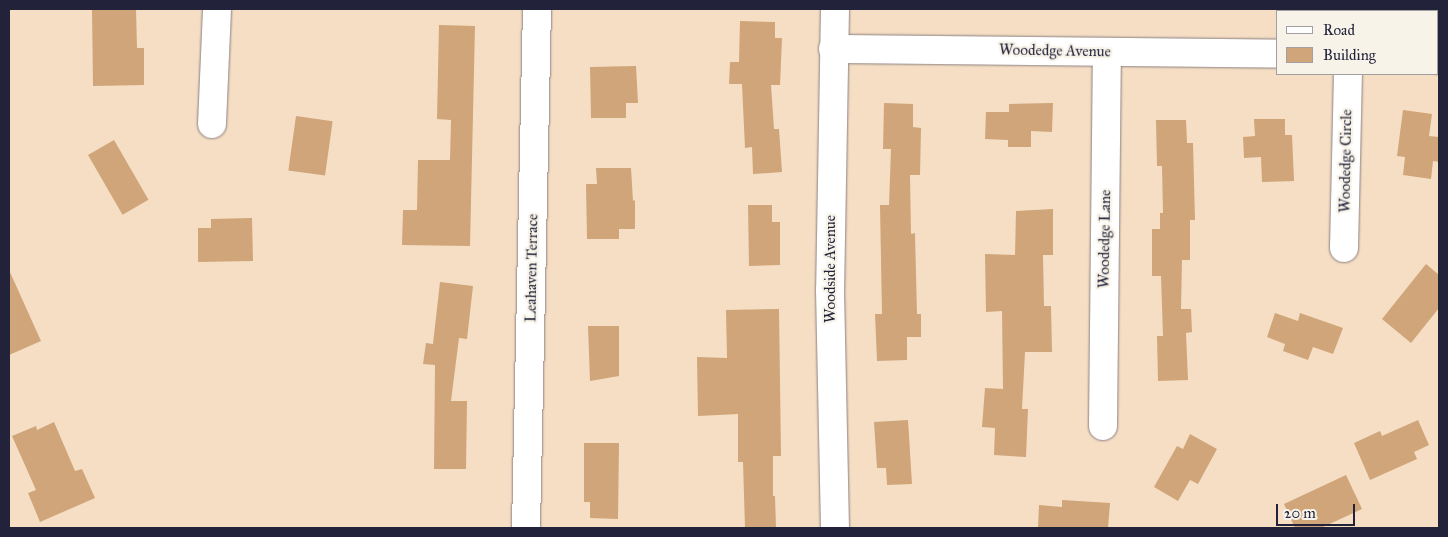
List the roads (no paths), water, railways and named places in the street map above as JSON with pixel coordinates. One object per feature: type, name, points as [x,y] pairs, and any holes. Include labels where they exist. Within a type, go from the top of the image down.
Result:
[{"type":"street","points":[[212,124],[217,9]]},
{"type":"street","name":"Leahaven Terrace","points":[[526,528],[537,9]]},
{"type":"street","name":"Woodside Avenue","points":[[835,9],[830,290],[835,528]]},
{"type":"street","name":"Woodedge Avenue","points":[[833,49],[1276,54]]},
{"type":"street","name":"Woodedge Lane","points":[[1103,426],[1107,52]]},
{"type":"street","name":"Woodedge Circle","points":[[1344,248],[1348,75]]}]
